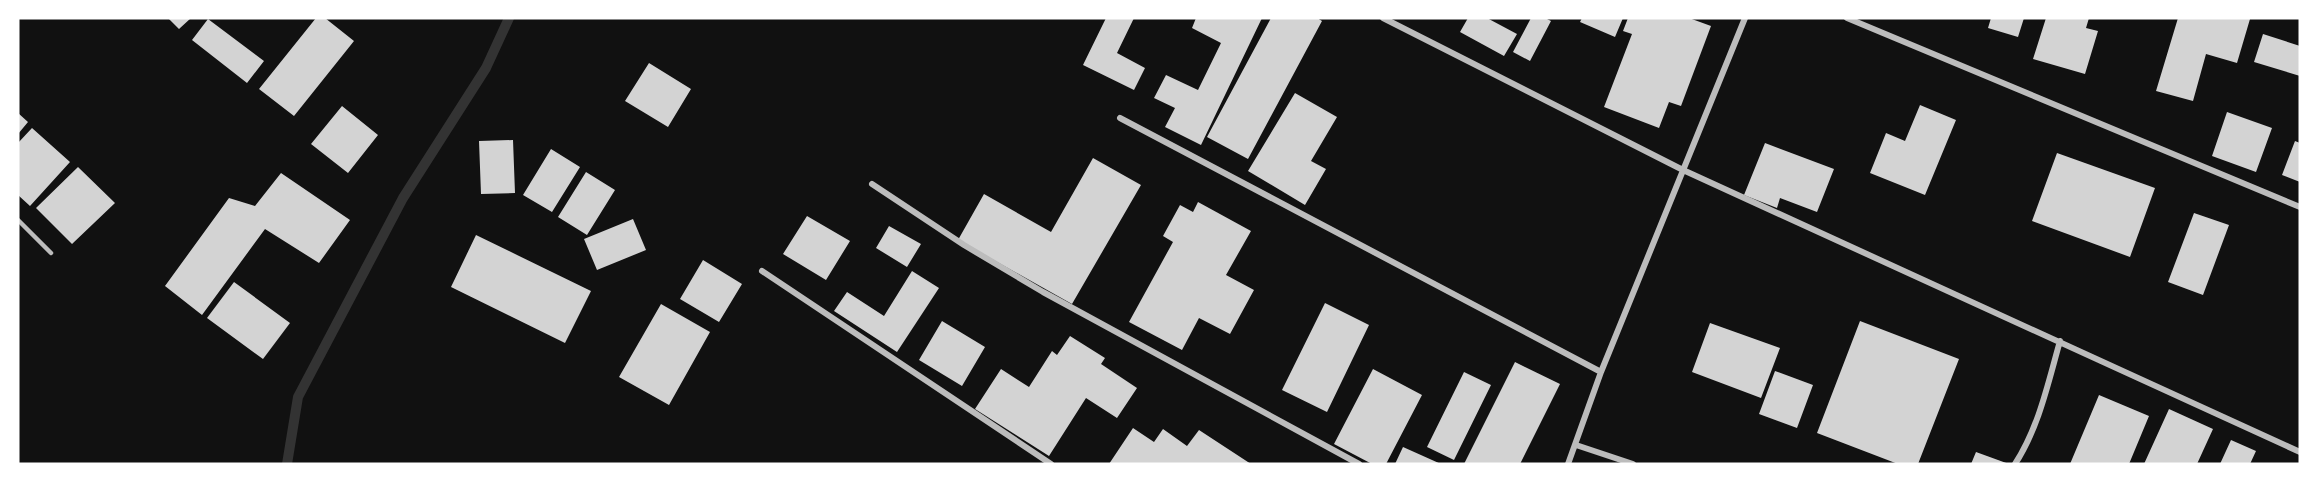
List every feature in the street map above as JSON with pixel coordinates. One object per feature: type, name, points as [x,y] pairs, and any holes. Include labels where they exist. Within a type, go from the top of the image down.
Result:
[{"type":"street","points":[[1383,18],[1683,170],[2300,452]]},
{"type":"street","points":[[1568,464],[1601,372],[1745,18]]},
{"type":"street","points":[[1847,18],[2300,207]]},
{"type":"street","points":[[1120,118],[1601,372]]},
{"type":"street","points":[[872,184],[964,245],[1043,292],[1359,464]]},
{"type":"street","points":[[762,271],[1051,464]]},
{"type":"street","points":[[2015,464],[2028,444],[2036,423],[2060,341]]},
{"type":"street","points":[[1576,445],[1633,464]]},
{"type":"lane","points":[[18,220],[51,253]]},
{"type":"building","points":[[168,18],[191,18],[179,29]]},
{"type":"building","points":[[316,18],[325,18],[354,41],[294,116],[259,89]]},
{"type":"building","points":[[1106,18],[1134,18],[1117,53],[1145,68],[1134,90],[1083,65]]},
{"type":"building","points":[[1196,18],[1262,18],[1201,145],[1165,127],[1175,108],[1154,98],[1166,75],[1198,90],[1221,43],[1192,28]]},
{"type":"building","points":[[1271,18],[1317,18],[1322,21],[1248,159],[1207,137]]},
{"type":"building","points":[[1468,18],[1487,18],[1517,34],[1504,56],[1460,32]]},
{"type":"building","points":[[1531,18],[1545,18],[1551,21],[1530,61],[1513,52]]},
{"type":"building","points":[[1582,18],[1623,18],[1615,37],[1580,22]]},
{"type":"building","points":[[1628,18],[1689,18],[1711,26],[1681,106],[1669,102],[1659,128],[1604,107],[1632,34],[1623,31]]},
{"type":"building","points":[[1991,18],[2024,18],[2018,37],[1988,28]]},
{"type":"building","points":[[2046,18],[2089,18],[2086,28],[2098,31],[2085,74],[2033,59]]},
{"type":"building","points":[[2178,18],[2250,19],[2237,63],[2206,54],[2193,101],[2156,91]]},
{"type":"building","points":[[208,19],[264,61],[247,83],[192,40]]},
{"type":"building","points":[[2263,34],[2300,46],[2300,76],[2254,62]]},
{"type":"building","points":[[649,63],[691,89],[668,127],[625,101]]},
{"type":"building","points":[[1295,93],[1337,117],[1311,161],[1326,169],[1305,205],[1248,171]]},
{"type":"building","points":[[1920,105],[1956,120],[1925,195],[1870,173],[1886,133],[1905,141]]},
{"type":"building","points":[[342,106],[378,135],[348,173],[311,144]]},
{"type":"building","points":[[2227,112],[2272,128],[2256,172],[2212,156]]},
{"type":"building","points":[[18,113],[28,122],[18,134]]},
{"type":"building","points":[[32,128],[70,162],[30,206],[18,195],[18,143]]},
{"type":"building","points":[[513,140],[515,193],[481,194],[479,141]]},
{"type":"building","points":[[2295,141],[2300,143],[2300,182],[2282,175]]},
{"type":"building","points":[[1765,143],[1834,169],[1817,212],[1780,198],[1777,208],[1744,195]]},
{"type":"building","points":[[551,149],[580,167],[552,212],[523,195]]},
{"type":"building","points":[[2057,153],[2155,188],[2130,257],[2032,221]]},
{"type":"building","points":[[1093,158],[1141,185],[1072,304],[958,240],[984,194],[1051,232]]},
{"type":"building","points":[[78,167],[115,203],[72,244],[36,208]]},
{"type":"building","points":[[586,172],[615,190],[587,235],[558,217]]},
{"type":"building","points":[[281,173],[350,220],[319,263],[265,229],[202,315],[165,286],[229,198],[255,206]]},
{"type":"building","points":[[1198,202],[1251,231],[1226,275],[1254,290],[1230,334],[1199,318],[1182,350],[1129,322],[1173,242],[1163,236],[1180,205],[1193,212]]},
{"type":"building","points":[[2194,213],[2229,225],[2203,295],[2168,282]]},
{"type":"building","points":[[807,216],[850,241],[826,280],[783,254]]},
{"type":"building","points":[[633,219],[646,250],[597,270],[584,239]]},
{"type":"building","points":[[889,226],[921,244],[907,267],[876,248]]},
{"type":"building","points":[[476,235],[591,291],[565,343],[451,287]]},
{"type":"building","points":[[703,260],[742,284],[719,322],[680,299]]},
{"type":"building","points":[[912,271],[939,288],[897,352],[834,311],[847,292],[884,316]]},
{"type":"building","points":[[234,282],[290,323],[263,359],[207,318]]},
{"type":"building","points":[[1325,303],[1369,325],[1327,412],[1282,390]]},
{"type":"building","points":[[661,304],[710,332],[669,405],[619,377]]},
{"type":"building","points":[[942,321],[985,347],[962,386],[919,360]]},
{"type":"building","points":[[1860,321],[1959,359],[1918,464],[1898,464],[1817,433]]},
{"type":"building","points":[[1710,323],[1780,348],[1761,398],[1692,372]]},
{"type":"building","points":[[1070,336],[1105,358],[1101,364],[1137,388],[1117,418],[1086,398],[1049,456],[975,409],[1001,369],[1029,387],[1052,351],[1057,355]]},
{"type":"building","points":[[1515,362],[1560,384],[1520,464],[1464,464]]},
{"type":"building","points":[[1373,369],[1422,395],[1386,464],[1372,464],[1334,444]]},
{"type":"building","points":[[1775,371],[1813,385],[1797,428],[1759,414]]},
{"type":"building","points":[[1464,372],[1491,385],[1454,460],[1427,447]]},
{"type":"building","points":[[2099,395],[2149,416],[2129,464],[2070,464]]},
{"type":"building","points":[[2169,409],[2213,429],[2197,464],[2144,464]]},
{"type":"building","points":[[1133,428],[1154,442],[1163,429],[1187,446],[1199,430],[1251,464],[1109,464]]},
{"type":"building","points":[[2231,440],[2256,451],[2250,464],[2220,464]]},
{"type":"building","points":[[1403,447],[1441,464],[1395,464]]},
{"type":"building","points":[[1976,452],[2009,464],[1971,464]]},
{"type":"waterway","points":[[287,464],[298,397],[403,198],[486,68],[509,18]]}]
